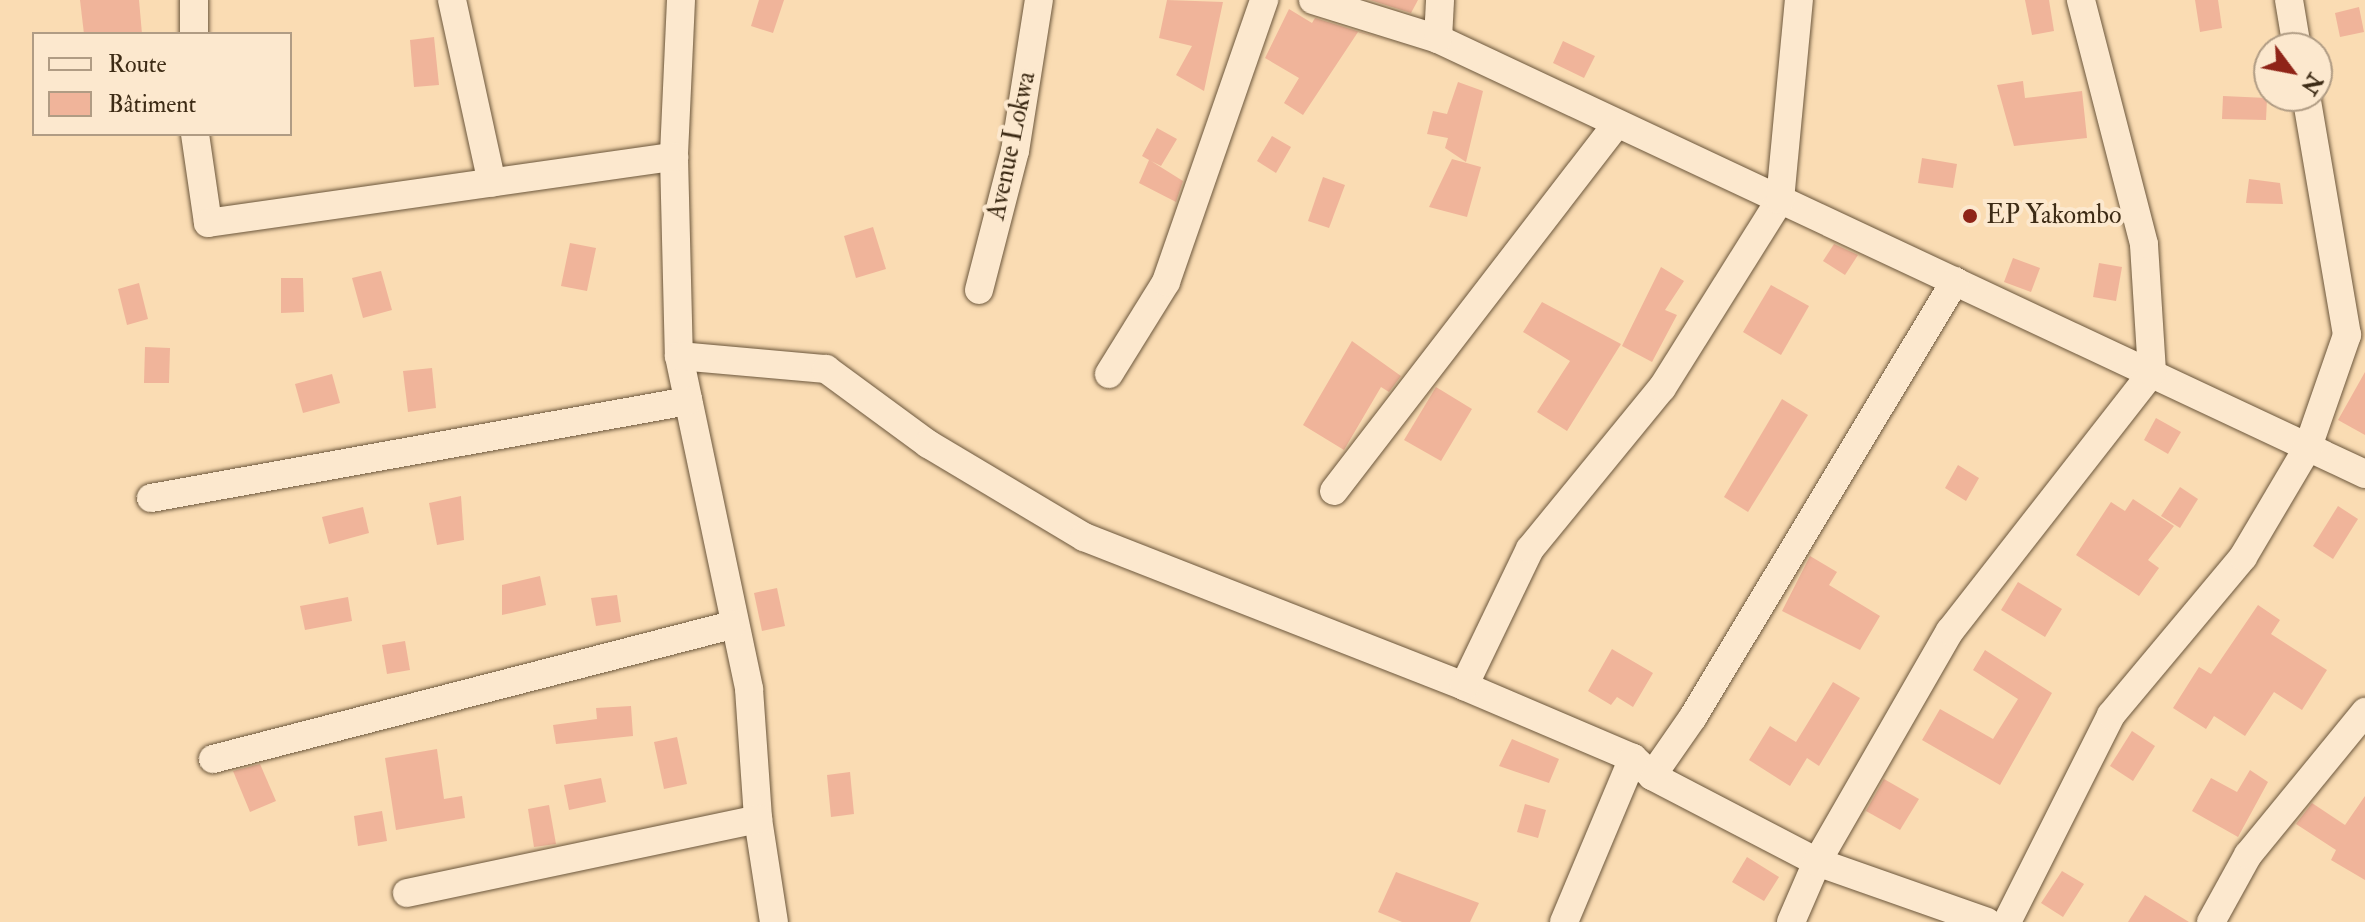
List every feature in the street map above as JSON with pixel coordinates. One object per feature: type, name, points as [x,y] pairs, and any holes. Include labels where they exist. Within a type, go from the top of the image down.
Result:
[{"type":"street","points":[[194,0],[194,32]]},
{"type":"street","points":[[452,0],[492,183]]},
{"type":"street","points":[[681,0],[674,157],[679,356],[732,625],[749,689],[758,819],[774,922]]},
{"type":"street","name":"Avenue Lokwa","points":[[979,290],[1015,151],[1039,0]]},
{"type":"street","points":[[1109,374],[1166,282],[1264,0]]},
{"type":"street","points":[[1313,0],[1438,39],[2365,474]]},
{"type":"street","points":[[1438,39],[1440,0]]},
{"type":"street","points":[[1464,686],[1530,549],[1662,388],[1780,200],[1799,0]]},
{"type":"street","points":[[1791,922],[1817,862],[1950,631],[2152,372],[2144,244],[2081,0]]},
{"type":"street","points":[[2289,0],[2294,32]]},
{"type":"street","points":[[2007,922],[2111,715],[2243,557],[2308,447],[2347,335],[2309,112]]},
{"type":"street","points":[[1334,491],[1617,124]]},
{"type":"street","points":[[195,136],[208,223],[674,157]]},
{"type":"street","points":[[1564,922],[1642,767],[1693,717],[1955,281]]},
{"type":"street","points":[[679,356],[826,369],[928,444],[1084,537],[1464,686],[1642,767],[1817,862],[1987,922]]},
{"type":"street","points":[[151,498],[688,401]]},
{"type":"street","points":[[213,759],[732,625]]},
{"type":"street","points":[[2211,922],[2248,855],[2365,712]]},
{"type":"street","points":[[407,893],[758,819]]},
{"type":"building","points":[[80,0],[139,0],[142,32],[84,32]]},
{"type":"building","points":[[759,0],[784,0],[773,33],[751,26]]},
{"type":"building","points":[[1167,0],[1223,2],[1204,91],[1176,75],[1192,46],[1159,38]]},
{"type":"building","points":[[1370,0],[1418,0],[1411,13]]},
{"type":"building","points":[[2025,0],[2049,0],[2054,31],[2032,35]]},
{"type":"building","points":[[2195,0],[2218,0],[2222,28],[2200,32]]},
{"type":"building","points":[[2359,7],[2364,32],[2340,37],[2335,13]]},
{"type":"building","points":[[1289,9],[1312,23],[1315,18],[1392,42],[1358,32],[1303,115],[1284,103],[1299,78],[1265,58]]},
{"type":"building","points":[[434,37],[439,85],[414,87],[410,40]]},
{"type":"building","points":[[1563,41],[1595,56],[1584,78],[1553,63]]},
{"type":"building","points":[[2023,81],[2025,98],[2082,91],[2087,138],[2014,146],[1997,85]]},
{"type":"building","points":[[1458,82],[1483,91],[1466,162],[1445,148],[1448,138],[1427,134],[1433,111],[1447,114]]},
{"type":"building","points":[[2223,96],[2253,97],[2253,112],[2266,112],[2266,120],[2222,119]]},
{"type":"building","points":[[1157,128],[1177,139],[1161,166],[1151,161],[1183,181],[1176,202],[1139,183],[1149,160],[1142,156]]},
{"type":"building","points":[[1272,136],[1291,147],[1276,173],[1257,161]]},
{"type":"building","points":[[1922,158],[1957,164],[1953,188],[1918,183]]},
{"type":"building","points":[[1452,159],[1481,167],[1467,217],[1429,207]]},
{"type":"building","points":[[1323,177],[1345,185],[1329,228],[1308,221]]},
{"type":"building","points":[[2249,179],[2280,183],[2283,204],[2246,203]]},
{"type":"building","points":[[873,227],[886,269],[856,278],[844,236]]},
{"type":"building","points":[[570,243],[596,248],[587,291],[561,286]]},
{"type":"building","points":[[1834,244],[1858,255],[1845,275],[1823,261]]},
{"type":"building","points":[[2013,258],[2040,268],[2031,292],[2004,282]]},
{"type":"building","points":[[2099,263],[2122,267],[2116,301],[2093,297]]},
{"type":"building","points":[[1661,267],[1684,281],[1665,310],[1677,315],[1652,362],[1622,346]]},
{"type":"building","points":[[381,271],[392,310],[363,318],[352,278]]},
{"type":"building","points":[[281,278],[303,278],[304,312],[281,313]]},
{"type":"building","points":[[139,283],[148,319],[127,325],[118,289]]},
{"type":"building","points":[[1771,285],[1809,306],[1781,355],[1743,332]]},
{"type":"building","points":[[1542,302],[1621,344],[1567,431],[1537,412],[1570,361],[1523,332]]},
{"type":"building","points":[[1352,341],[1401,376],[1389,392],[1381,387],[1344,450],[1303,425]]},
{"type":"building","points":[[145,347],[170,348],[169,383],[144,383]]},
{"type":"building","points":[[432,368],[436,408],[408,412],[403,371]]},
{"type":"building","points":[[2365,372],[2365,435],[2338,420]]},
{"type":"building","points":[[332,374],[340,403],[303,413],[295,384]]},
{"type":"building","points":[[1436,387],[1472,409],[1441,461],[1404,440]]},
{"type":"building","points":[[1782,399],[1808,415],[1748,512],[1724,497]]},
{"type":"building","points":[[2156,418],[2181,432],[2168,454],[2144,440]]},
{"type":"building","points":[[1958,465],[1979,478],[1966,501],[1945,488]]},
{"type":"building","points":[[2180,487],[2198,499],[2180,528],[2161,516]]},
{"type":"building","points":[[461,496],[464,540],[437,545],[429,503]]},
{"type":"building","points":[[2133,499],[2174,526],[2148,560],[2159,568],[2139,596],[2076,555],[2111,502],[2125,511]]},
{"type":"building","points":[[2338,506],[2358,519],[2333,559],[2313,546]]},
{"type":"building","points":[[363,507],[369,533],[329,544],[322,517]]},
{"type":"building","points":[[1810,556],[1837,572],[1829,585],[1880,616],[1860,650],[1782,611]]},
{"type":"building","points":[[540,576],[546,605],[502,615],[502,585]]},
{"type":"building","points":[[2018,582],[2062,609],[2045,637],[2001,610]]},
{"type":"building","points":[[777,588],[785,626],[762,631],[754,593]]},
{"type":"building","points":[[617,595],[621,622],[596,626],[591,598]]},
{"type":"building","points":[[348,597],[352,621],[305,630],[300,606]]},
{"type":"building","points":[[2258,605],[2280,620],[2271,634],[2327,670],[2302,710],[2274,692],[2245,736],[2214,716],[2206,729],[2173,708],[2199,667],[2211,674]]},
{"type":"building","points":[[405,641],[410,670],[387,674],[382,645]]},
{"type":"building","points":[[1612,649],[1653,673],[1633,707],[1617,697],[1611,705],[1588,691]]},
{"type":"building","points":[[1985,650],[2052,693],[2000,785],[1922,740],[1940,709],[1993,739],[2018,699],[1973,670]]},
{"type":"building","points":[[1833,682],[1860,698],[1819,766],[1807,758],[1790,786],[1749,760],[1770,726],[1796,742]]},
{"type":"building","points":[[631,706],[633,736],[556,744],[553,725],[597,719],[596,708]]},
{"type":"building","points":[[2132,731],[2155,746],[2133,781],[2110,766]]},
{"type":"building","points":[[677,737],[687,784],[664,789],[654,742]]},
{"type":"building","points":[[1512,739],[1559,759],[1549,783],[1499,766]]},
{"type":"building","points":[[437,749],[444,799],[462,796],[465,818],[396,830],[385,758]]},
{"type":"building","points":[[260,764],[276,801],[250,812],[233,771]]},
{"type":"building","points":[[2250,770],[2268,782],[2238,837],[2192,811],[2211,778],[2237,792]]},
{"type":"building","points":[[850,772],[854,814],[831,817],[827,775]]},
{"type":"building","points":[[601,778],[606,802],[569,810],[564,785]]},
{"type":"building","points":[[1884,779],[1919,799],[1900,830],[1866,811]]},
{"type":"building","points":[[2365,796],[2365,880],[2331,860],[2336,850],[2296,824],[2312,803],[2345,825]]},
{"type":"building","points":[[1525,804],[1546,810],[1538,838],[1517,832]]},
{"type":"building","points":[[549,805],[556,844],[534,847],[528,809]]},
{"type":"building","points":[[382,811],[387,841],[358,846],[354,816]]},
{"type":"building","points":[[1747,857],[1779,877],[1764,901],[1732,882]]},
{"type":"building","points":[[2062,871],[2084,884],[2063,917],[2041,903]]},
{"type":"building","points":[[1396,872],[1479,903],[1470,922],[1402,922],[1378,912]]},
{"type":"building","points":[[2145,895],[2189,922],[2128,922]]},
{"type":"place","name":"EP Yakombo","points":[[1970,216]]}]
